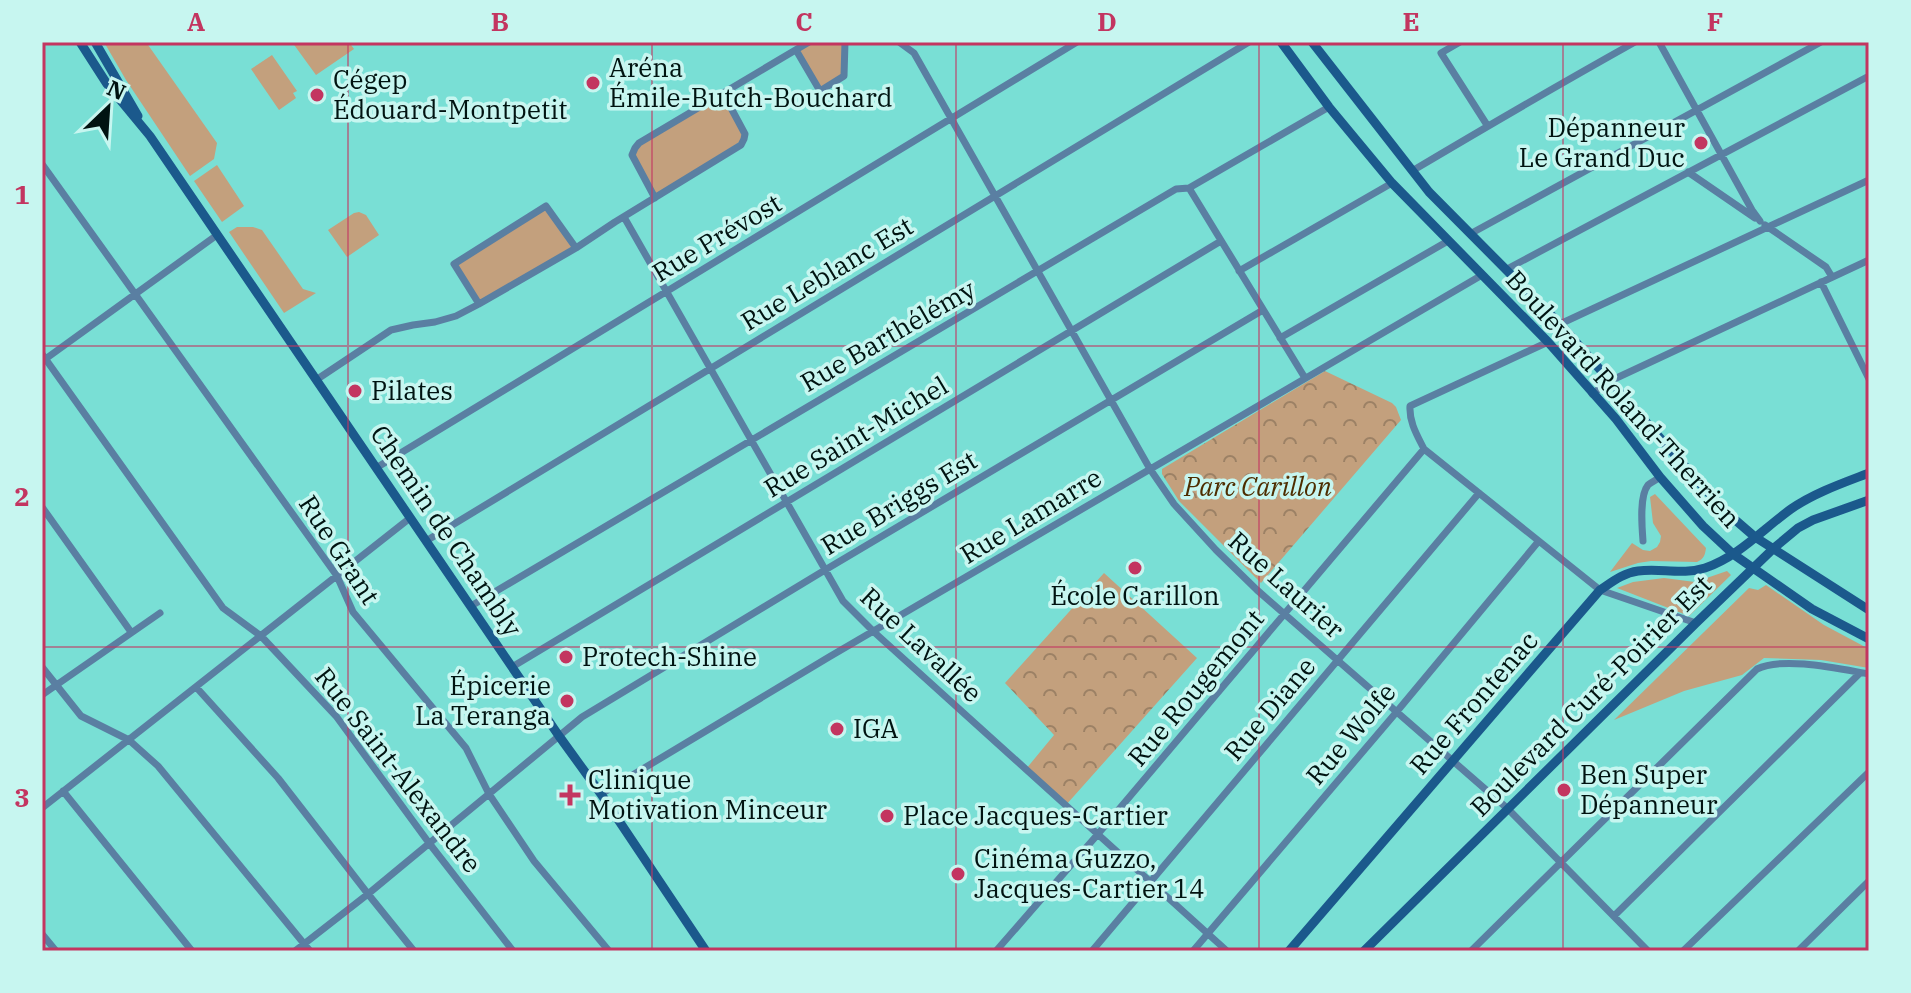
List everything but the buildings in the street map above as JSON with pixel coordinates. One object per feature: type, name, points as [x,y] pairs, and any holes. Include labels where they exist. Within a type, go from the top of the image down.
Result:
[{"type":"main road","name":"Chemin de Chambly","points":[[80,42],[107,84],[150,136]]},
{"type":"main road","name":"Chemin de Chambly","points":[[95,42],[150,136],[706,951]]},
{"type":"main road","name":"Boulevard Roland-Therrien","points":[[1281,42],[1329,107],[1392,183],[1548,342],[1703,526],[1733,554],[1812,609],[1869,639]]},
{"type":"main road","name":"Boulevard Roland-Therrien","points":[[1312,42],[1429,192],[1560,324],[1733,518],[1755,537],[1869,610]]},
{"type":"main road","name":"Boulevard Curé-Poirier Est","points":[[1733,554],[1799,504],[1869,473]]},
{"type":"main road","name":"Boulevard Curé-Poirier Est","points":[[1364,951],[1774,548],[1813,520],[1869,500]]},
{"type":"main road","name":"Rue Frontenac","points":[[1289,951],[1600,590],[1620,576],[1637,571],[1687,571],[1703,568],[1733,554]]},
{"type":"street","points":[[655,198],[632,155],[639,143],[809,42]]},
{"type":"street","points":[[796,50],[820,91],[844,76],[845,42]]},
{"type":"street","points":[[899,42],[914,53],[920,42]]},
{"type":"street","name":"Rue Prévost","points":[[376,468],[1077,42]]},
{"type":"street","name":"Rue Leblanc Est","points":[[426,541],[1249,42]]},
{"type":"street","points":[[1460,42],[1441,53],[1487,125]]},
{"type":"street","points":[[1412,171],[1635,42]]},
{"type":"street","points":[[1659,42],[1755,215],[1764,224]]},
{"type":"street","points":[[1470,234],[1821,42]]},
{"type":"street","name":"Rue Laurier","points":[[914,53],[1150,469],[1174,504],[1257,590],[1508,809],[1648,951]]},
{"type":"street","points":[[1507,269],[1869,76]]},
{"type":"street","points":[[316,380],[391,330],[456,316],[479,304],[576,248],[741,145],[745,134],[723,93]]},
{"type":"street","name":"Rue Barthélémy","points":[[471,606],[1176,189],[1189,188],[1329,107]]},
{"type":"street","name":"Rue Grant","points":[[42,164],[337,576],[353,612],[466,748],[489,794],[534,861],[609,951]]},
{"type":"street","points":[[1688,172],[1826,267],[1832,277]]},
{"type":"street","points":[[1560,324],[1764,224],[1869,180]]},
{"type":"street","points":[[1239,271],[1392,183]]},
{"type":"street","points":[[1189,188],[1305,378]]},
{"type":"street","points":[[479,304],[454,264],[546,206],[576,248]]},
{"type":"street","name":"Rue Lavallée","points":[[624,217],[843,601],[1227,951]]},
{"type":"street","points":[[43,358],[217,235]]},
{"type":"street","name":"Rue Saint-Michel","points":[[512,667],[1221,241]]},
{"type":"street","points":[[1280,338],[1448,241]]},
{"type":"street","points":[[1592,394],[1610,381],[1869,260]]},
{"type":"street","name":"Rue Lamarre","points":[[601,794],[1482,275]]},
{"type":"street","points":[[1821,282],[1869,379]]},
{"type":"street","name":"Rue Briggs Est","points":[[295,951],[582,717],[1263,310]]},
{"type":"street","points":[[1548,342],[1410,406],[1410,417],[1424,449],[1600,590],[1696,623]]},
{"type":"street","name":"Rue Saint-Alexandre","points":[[43,358],[223,608],[261,636],[336,716],[513,951]]},
{"type":"street","points":[[1859,362],[1869,358]]},
{"type":"street","name":"Rue Rougemont","points":[[996,951],[1424,449]]},
{"type":"street","points":[[1643,541],[1644,494],[1649,484],[1660,477]]},
{"type":"street","name":"Rue Diane","points":[[1092,951],[1479,493]]},
{"type":"street","points":[[42,507],[131,632]]},
{"type":"street","points":[[42,808],[410,518]]},
{"type":"street","name":"Rue Wolfe","points":[[1193,951],[1538,542]]},
{"type":"street","points":[[42,695],[160,613]]},
{"type":"street","points":[[1471,951],[1757,669],[1771,664],[1813,665],[1864,674]]},
{"type":"street","points":[[42,667],[81,716],[129,740],[158,766],[310,951]]},
{"type":"street","points":[[1614,916],[1864,674]]},
{"type":"street","points":[[196,687],[278,778],[414,951]]},
{"type":"street","points":[[1683,951],[1869,772]]},
{"type":"street","points":[[63,791],[192,951]]},
{"type":"street","points":[[1798,951],[1869,881]]},
{"type":"street","points":[[42,934],[56,951]]},
{"type":"green space","points":[[104,42],[146,42],[217,143],[214,159],[190,176]]},
{"type":"green space","points":[[292,42],[349,42],[354,49],[316,75]]},
{"type":"green space","points":[[809,42],[845,42],[844,76],[820,91],[796,50]]},
{"type":"green space","points":[[272,55],[297,91],[293,93],[296,98],[279,110],[251,69]]},
{"type":"green space","points":[[723,93],[744,139],[655,198],[632,155],[635,148]]},
{"type":"green space","points":[[217,165],[244,206],[222,222],[194,181]]},
{"type":"green space","points":[[546,206],[576,248],[479,304],[454,264]]},
{"type":"green space","points":[[359,212],[366,215],[379,235],[347,257],[328,230]]},
{"type":"green space","points":[[237,227],[262,230],[303,289],[316,293],[284,313],[229,232]]},
{"type":"green space","name":"Parc Carillon","points":[[1325,371],[1392,403],[1401,420],[1261,583],[1179,501],[1162,469]]},
{"type":"green space","points":[[1655,494],[1706,548],[1704,556],[1697,562],[1651,561],[1610,572],[1632,543],[1650,551],[1660,542],[1661,536],[1653,523],[1650,497]]},
{"type":"green space","points":[[1727,571],[1731,575],[1689,616],[1617,588],[1633,582],[1664,578],[1695,582]]},
{"type":"green space","points":[[1104,573],[1197,658],[1066,805],[1026,769],[1054,735],[1005,683]]},
{"type":"green space","points":[[1766,585],[1824,625],[1869,649],[1869,668],[1821,660],[1764,658],[1742,675],[1684,691],[1614,720],[1749,588],[1758,590]]},
{"type":"place","name":"Aréna Émile-Butch-Bouchard","points":[[593,83]]},
{"type":"place","name":"Cégep Édouard-Montpetit","points":[[317,95]]},
{"type":"place","name":"Dépanneur Le Grand Duc","points":[[1701,143]]},
{"type":"place","name":"Pilates","points":[[355,391]]},
{"type":"place","name":"École Carillon","points":[[1135,568]]},
{"type":"place","name":"Protech-Shine","points":[[566,657]]},
{"type":"place","name":"Épicerie La Teranga","points":[[567,701]]},
{"type":"place","name":"IGA","points":[[837,729]]},
{"type":"place","name":"Ben Super Dépanneur","points":[[1564,790]]},
{"type":"place","name":"Clinique Motivation Minceur","points":[[570,795]]},
{"type":"place","name":"Place Jacques-Cartier","points":[[887,816]]},
{"type":"place","name":"Cinéma Guzzo, Jacques-Cartier 14","points":[[958,874]]}]
